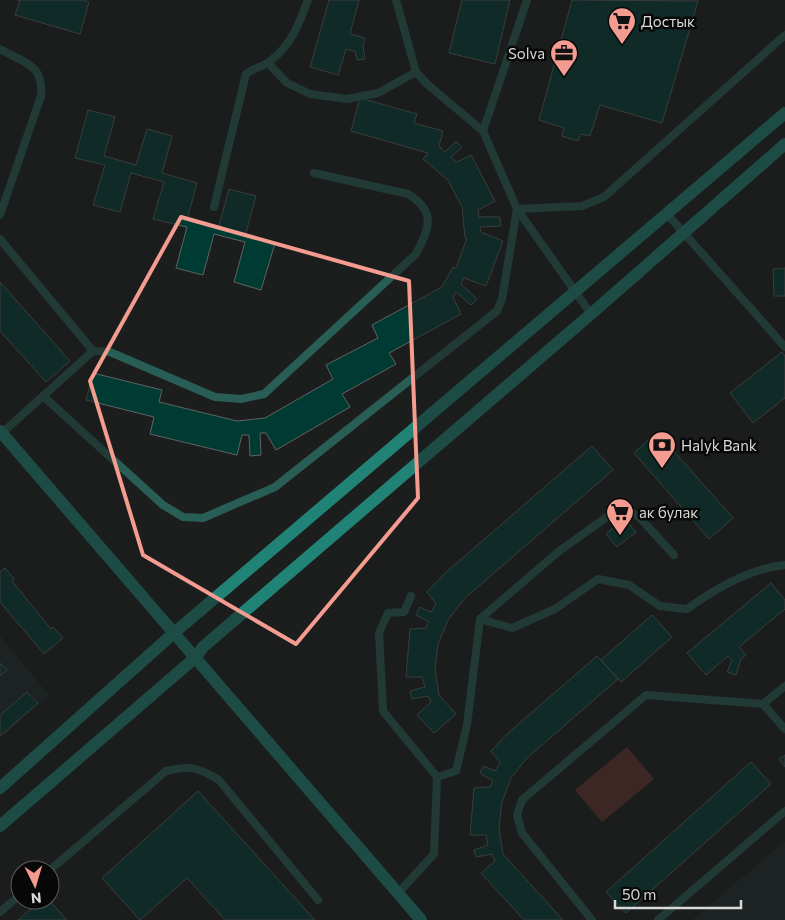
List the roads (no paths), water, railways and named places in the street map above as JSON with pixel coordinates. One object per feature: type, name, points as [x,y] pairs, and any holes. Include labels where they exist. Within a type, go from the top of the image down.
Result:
[{"type":"main road","points":[[0,788],[174,632],[785,113]]},
{"type":"main road","points":[[0,826],[196,657],[203,647],[591,314],[785,144]]},
{"type":"main road","points":[[1,432],[421,920]]},
{"type":"lane","points":[[214,207],[246,74],[268,63],[282,51],[297,32],[308,0]]},
{"type":"lane","points":[[396,0],[416,72],[427,84],[483,131],[517,209],[591,314]]},
{"type":"lane","points":[[483,131],[528,0]]},
{"type":"lane","points":[[517,209],[582,206],[604,197],[785,35]]},
{"type":"lane","points":[[0,49],[37,70],[42,81],[41,96],[0,215]]},
{"type":"lane","points":[[268,63],[288,83],[310,94],[347,99],[378,93],[416,72]]},
{"type":"lane","points":[[1,432],[93,351],[110,352],[215,397],[241,399],[264,394],[416,254],[428,231],[428,212],[421,202],[408,194],[314,173]]},
{"type":"lane","points":[[43,396],[163,505],[183,517],[203,518],[274,487],[497,311],[502,299],[517,209]]},
{"type":"lane","points":[[667,214],[785,347]]},
{"type":"lane","points":[[0,239],[93,351]]},
{"type":"lane","points":[[437,777],[456,771],[467,725],[480,619],[558,552],[622,506],[640,518],[674,555]]},
{"type":"lane","points":[[480,619],[512,628],[555,608],[598,578],[629,585],[660,606],[687,609],[710,592],[766,566],[785,565]]},
{"type":"lane","points":[[398,894],[434,854],[437,777],[383,710],[379,633],[388,613],[404,612],[411,596]]},
{"type":"lane","points":[[592,920],[522,833],[517,815],[522,800],[646,695],[763,704],[785,686]]},
{"type":"lane","points":[[763,704],[785,729]]},
{"type":"lane","points":[[60,861],[166,771],[187,766],[202,770],[219,780],[318,900]]},
{"type":"lane","points":[[658,920],[785,811]]},
{"type":"lane","points":[[0,912],[10,904]]},
{"type":"place","name":"Достык","points":[[622,45]]},
{"type":"place","name":"Solva","points":[[564,77]]},
{"type":"place","name":"Halyk Bank","points":[[662,469]]},
{"type":"place","name":"ак булак","points":[[620,536]]}]
